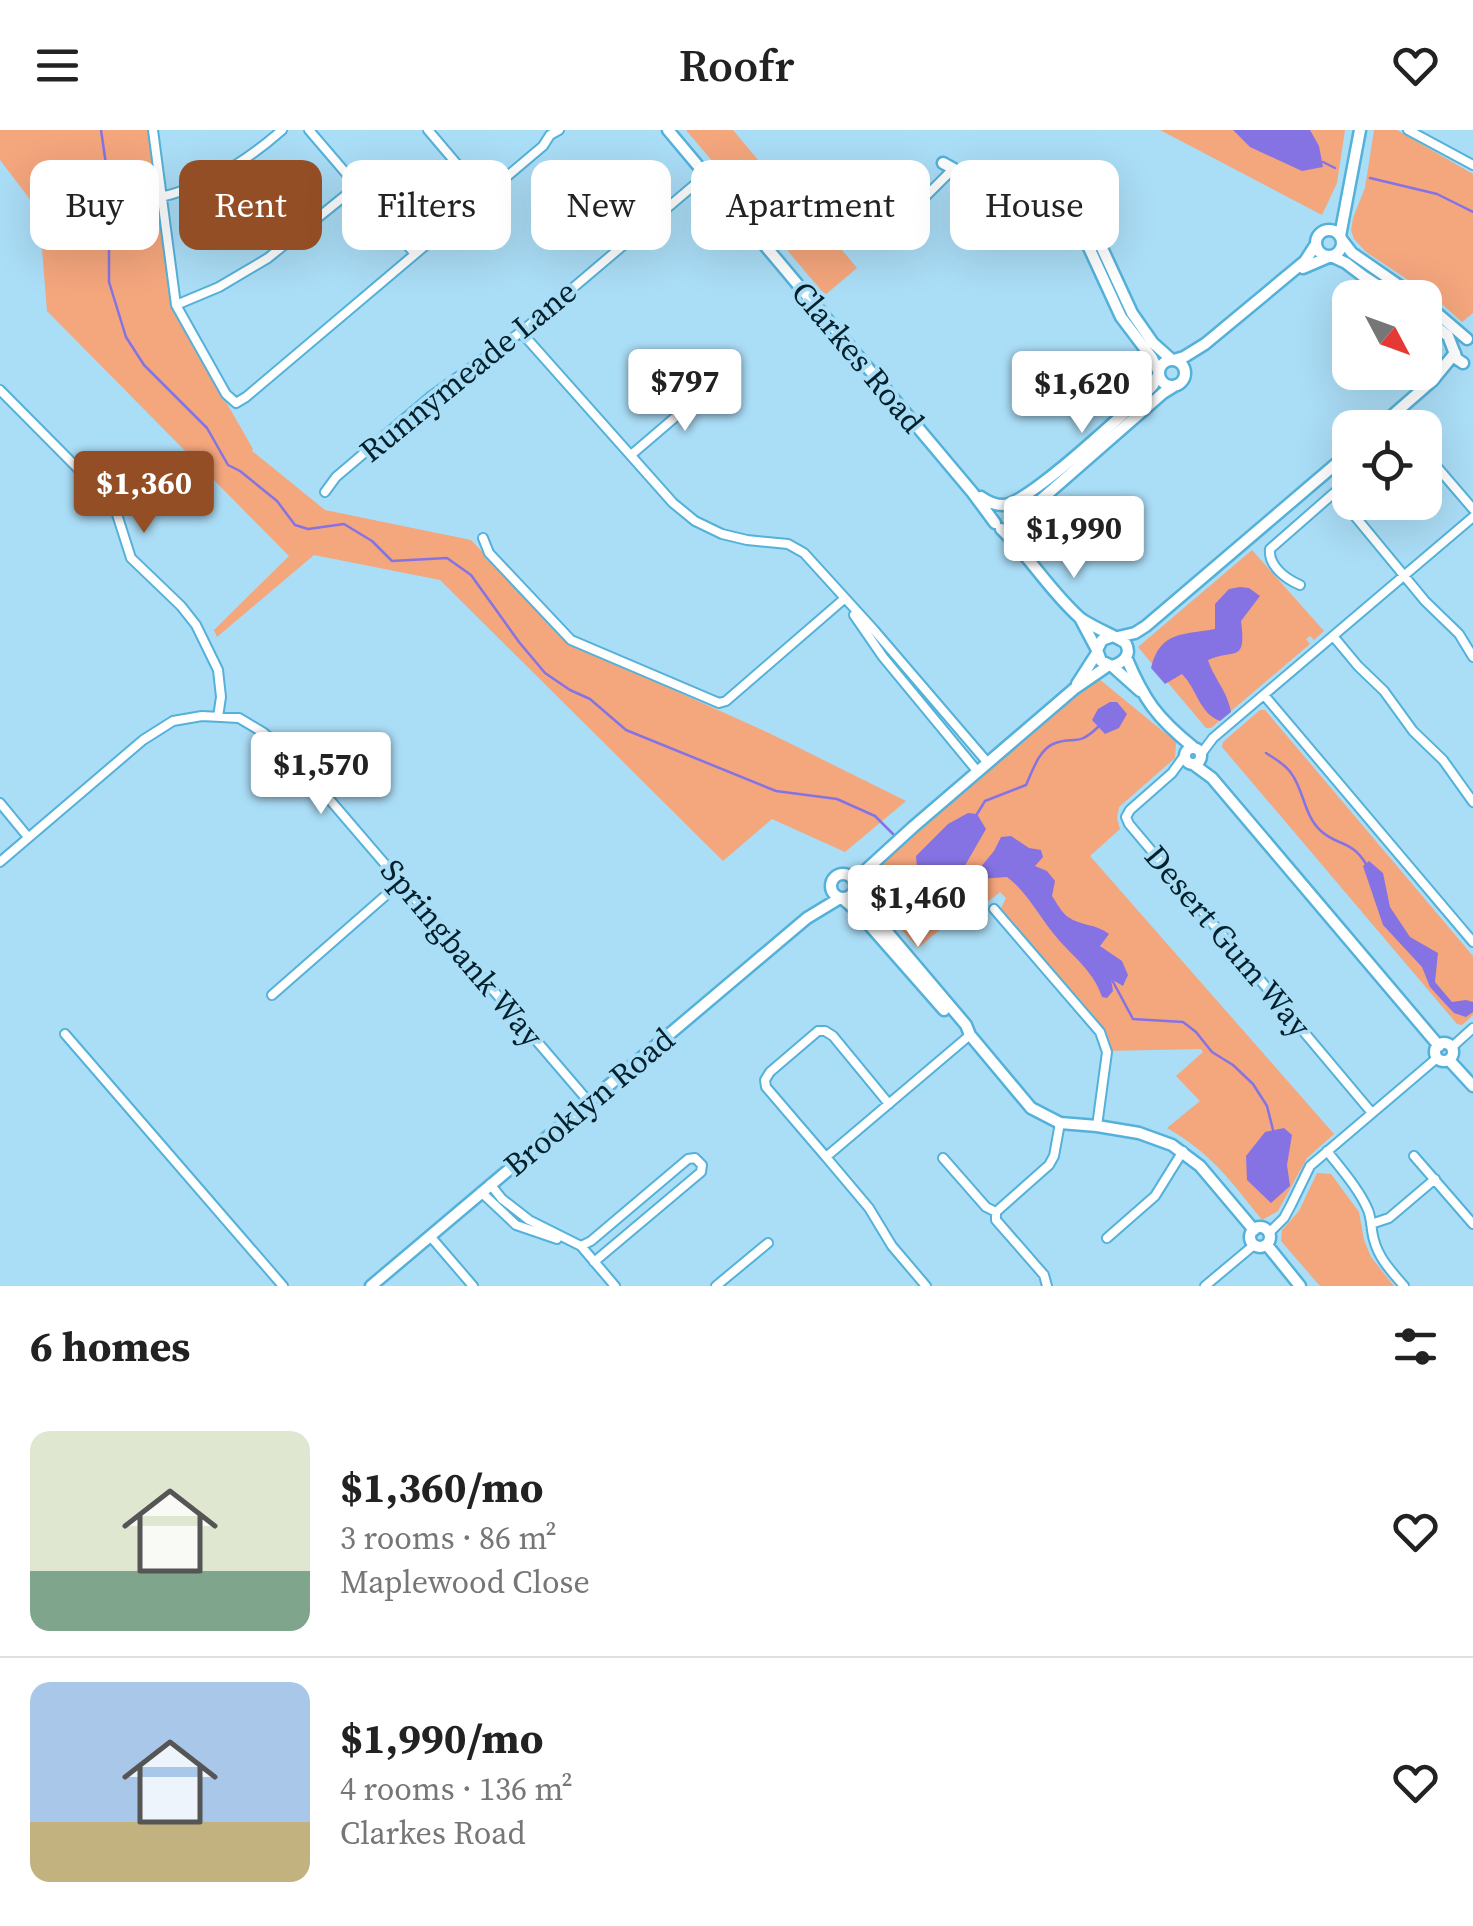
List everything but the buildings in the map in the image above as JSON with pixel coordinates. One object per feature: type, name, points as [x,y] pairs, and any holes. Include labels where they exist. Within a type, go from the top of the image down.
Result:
[{"type":"street","points":[[153,130],[176,305],[226,394],[236,403],[420,250]]},
{"type":"street","points":[[162,197],[233,166],[282,130]]},
{"type":"street","points":[[309,130],[342,168]]},
{"type":"street","points":[[428,130],[453,160]]},
{"type":"street","name":"Clarkes Road","points":[[668,130],[693,160]]},
{"type":"street","points":[[1279,280],[1341,248],[1360,130]]},
{"type":"street","points":[[1408,130],[1473,165]]},
{"type":"street","points":[[511,173],[543,146],[552,132]]},
{"type":"street","points":[[930,188],[948,166]]},
{"type":"street","name":"Runnymeade Lane","points":[[325,492],[336,477],[430,397],[521,332],[691,188]]},
{"type":"street","points":[[1205,344],[1181,382],[1035,503],[1013,530],[998,526],[996,511],[1030,493],[1140,399],[1153,385],[1164,363],[1205,344],[1305,261],[1318,236],[1340,212],[1350,189]]},
{"type":"street","points":[[176,305],[220,287],[268,258],[342,198]]},
{"type":"street","points":[[1324,230],[1333,230],[1352,253],[1391,280]]},
{"type":"street","points":[[1316,244],[1319,252],[1346,262],[1368,280]]},
{"type":"street","points":[[412,250],[415,254]]},
{"type":"street","name":"Clarkes Road","points":[[769,250],[998,526],[1079,617],[1097,651]]},
{"type":"street","points":[[1090,250],[1114,303],[1152,358],[1160,379],[1166,385],[1176,386]]},
{"type":"street","points":[[1103,250],[1132,313],[1153,344],[1183,366],[1185,375]]},
{"type":"street","points":[[1442,317],[1470,339]]},
{"type":"street","points":[[1442,331],[1469,365],[1442,377]]},
{"type":"street","points":[[521,332],[694,521],[734,537],[788,544],[804,553],[988,763]]},
{"type":"street","points":[[1442,369],[1459,342],[1470,339]]},
{"type":"street","points":[[631,455],[714,384]]},
{"type":"street","points":[[0,390],[114,505],[131,558],[182,606],[196,625],[218,670],[218,717]]},
{"type":"street","points":[[1399,410],[1422,390]]},
{"type":"street","points":[[1074,689],[1102,640],[1134,633],[1146,626],[1332,467]]},
{"type":"street","points":[[1442,474],[1473,513]]},
{"type":"street","name":"Clarkes Road","points":[[972,492],[988,502],[1005,505]]},
{"type":"street","points":[[1300,585],[1285,577],[1271,560],[1270,549],[1332,495]]},
{"type":"street","points":[[1005,505],[1018,511],[1017,532],[1025,555]]},
{"type":"street","name":"Desert Gum Way","points":[[1372,1113],[1126,817],[1473,513]]},
{"type":"street","points":[[1359,520],[1425,601],[1459,634],[1473,657]]},
{"type":"street","points":[[483,538],[489,553],[571,640],[719,703],[844,599]]},
{"type":"street","points":[[844,599],[883,657],[978,772]]},
{"type":"street","name":"Clarkes Road","points":[[1079,617],[1101,632],[1116,636]]},
{"type":"street","points":[[841,898],[849,896],[867,868],[881,855],[1074,689],[1122,662],[1146,626]]},
{"type":"street","points":[[1116,636],[1126,644],[1126,655],[1140,691]]},
{"type":"street","points":[[1333,636],[1384,692],[1412,731],[1443,760],[1473,802]]},
{"type":"street","points":[[1097,651],[1101,661],[1140,691],[1473,1086]]},
{"type":"street","points":[[918,700],[927,692]]},
{"type":"street","points":[[1264,695],[1473,942]]},
{"type":"street","name":"Springbank Way","points":[[0,862],[142,740],[173,721],[202,716],[239,718],[294,758],[588,1102]]},
{"type":"street","points":[[0,802],[28,837]]},
{"type":"street","points":[[881,855],[834,878],[832,892],[857,911],[1031,1108],[1060,1124],[1097,1126],[1163,1140],[1200,1166],[1254,1230]]},
{"type":"street","points":[[840,874],[850,876],[867,908],[966,1025],[970,1035]]},
{"type":"street","points":[[272,994],[401,882]]},
{"type":"street","name":"Brooklyn Road","points":[[806,918],[831,885]]},
{"type":"street","name":"Brooklyn Road","points":[[371,1286],[806,918],[841,898]]},
{"type":"street","points":[[994,909],[1100,1032],[1106,1052],[1097,1126]]},
{"type":"street","points":[[1254,1230],[1250,1239],[1261,1247],[1292,1206],[1310,1166],[1473,1028]]},
{"type":"street","points":[[889,1104],[825,1031],[818,1031],[765,1080],[766,1087],[870,1208],[892,1246],[926,1286]]},
{"type":"street","points":[[64,1034],[283,1286]]},
{"type":"street","points":[[826,1157],[970,1035]]},
{"type":"street","points":[[1047,1286],[1044,1275],[996,1220],[996,1212],[1049,1166],[1060,1124]]},
{"type":"street","points":[[1106,1238],[1156,1196],[1183,1151]]},
{"type":"street","points":[[1327,1151],[1364,1201],[1370,1213],[1372,1237],[1384,1262],[1404,1286]]},
{"type":"street","points":[[1414,1156],[1473,1224]]},
{"type":"street","points":[[486,1188],[506,1218],[527,1230],[581,1246],[688,1159],[696,1158],[702,1165],[700,1172],[594,1262]]},
{"type":"street","points":[[943,1158],[986,1208],[996,1212]]},
{"type":"street","points":[[1372,1224],[1389,1218],[1435,1179]]},
{"type":"street","points":[[486,1188],[529,1220],[581,1246],[615,1286]]},
{"type":"street","points":[[646,1195],[657,1208]]},
{"type":"street","points":[[506,1218],[512,1208]]},
{"type":"street","points":[[1254,1230],[1263,1228],[1300,1286]]},
{"type":"street","points":[[430,1236],[473,1286]]},
{"type":"street","points":[[716,1286],[768,1243]]},
{"type":"street","points":[[1205,1286],[1254,1245]]},
{"type":"shaded area","points":[[0,130],[149,130],[153,160],[30,160],[30,199],[0,160]]},
{"type":"shaded area","points":[[686,130],[733,130],[758,160],[711,160]]},
{"type":"shaded area","points":[[1160,130],[1345,130],[1337,183],[1322,215]]},
{"type":"shaded area","points":[[1233,130],[1310,130],[1319,146],[1323,167],[1302,171],[1250,147]]},
{"type":"shaded area","points":[[1374,130],[1397,130],[1473,174],[1473,313],[1462,322],[1442,304],[1442,280],[1408,280],[1366,252],[1354,239],[1353,218],[1365,188]]},
{"type":"shaded area","points":[[159,210],[171,306],[252,451],[325,510],[471,540],[569,643],[771,734],[906,801],[845,852],[772,819],[723,861],[440,580],[314,555],[217,637],[214,630],[289,556],[47,311],[42,250],[159,250]]},
{"type":"shaded area","points":[[787,250],[842,250],[857,268],[825,295]]},
{"type":"shaded area","points":[[1252,550],[1324,631],[1314,640],[1310,636],[1306,639],[1310,644],[1211,728],[1206,728],[1138,647]]},
{"type":"shaded area","points":[[1240,587],[1260,596],[1241,621],[1240,650],[1208,660],[1231,712],[1220,721],[1207,712],[1182,674],[1165,684],[1151,668],[1161,647],[1175,636],[1215,629],[1215,604],[1229,589]]},
{"type":"shaded area","points":[[1093,674],[1176,742],[1175,758],[1119,807],[1120,829],[1090,856],[1334,1134],[1307,1158],[1278,1211],[1262,1220],[1208,1158],[1167,1128],[1200,1101],[1176,1076],[1203,1052],[1201,1049],[1105,1051],[1102,1030],[1000,910],[1006,898],[1000,892],[951,927],[947,924],[918,948],[861,885],[864,873]]},
{"type":"shaded area","points":[[1117,702],[1127,714],[1119,728],[1105,734],[1092,720],[1098,709]]},
{"type":"shaded area","points":[[1260,710],[1265,710],[1473,956],[1473,1015],[1462,1025],[1457,1024],[1222,747]]},
{"type":"shaded area","points":[[968,813],[977,814],[986,829],[963,869],[946,882],[936,881],[917,868],[916,856],[948,824]]},
{"type":"shaded area","points":[[1011,836],[1029,848],[1041,850],[1043,857],[1035,866],[1047,871],[1055,881],[1052,896],[1066,915],[1109,934],[1100,946],[1122,961],[1128,975],[1123,986],[1111,979],[1113,991],[1107,998],[1102,997],[1087,970],[1014,883],[1007,877],[979,879],[979,869],[1001,837]]},
{"type":"shaded area","points":[[1369,861],[1383,873],[1390,907],[1410,937],[1438,953],[1435,982],[1452,1002],[1473,1002],[1473,1012],[1466,1017],[1454,1013],[1439,997],[1422,967],[1383,925],[1363,866]]},
{"type":"shaded area","points":[[917,871],[934,883],[947,884],[963,876],[964,884],[921,904],[907,896],[904,885],[915,879]]},
{"type":"shaded area","points":[[1284,1128],[1292,1135],[1287,1165],[1290,1186],[1271,1203],[1247,1180],[1246,1156],[1265,1132]]},
{"type":"shaded area","points":[[1317,1173],[1331,1174],[1359,1212],[1371,1257],[1394,1286],[1320,1286],[1281,1241],[1282,1230],[1299,1211]]},
{"type":"waterway","points":[[101,130],[109,185],[109,282],[126,337],[144,365],[207,428],[228,465],[277,501],[295,525],[308,529],[344,524],[372,541],[392,561],[447,558],[471,575],[545,673],[590,699],[626,730],[776,791],[837,799],[875,816],[893,834]]},
{"type":"waterway","points":[[1323,162],[1335,168]]},
{"type":"waterway","points":[[1370,178],[1437,194],[1473,212]]},
{"type":"waterway","points":[[977,814],[985,801],[1026,785],[1048,747],[1080,739],[1098,727]]},
{"type":"waterway","points":[[1266,753],[1291,773],[1315,825],[1350,847],[1366,864]]},
{"type":"waterway","points":[[1111,978],[1133,1019],[1183,1022],[1212,1052],[1233,1065],[1253,1084],[1267,1106],[1273,1130]]}]
